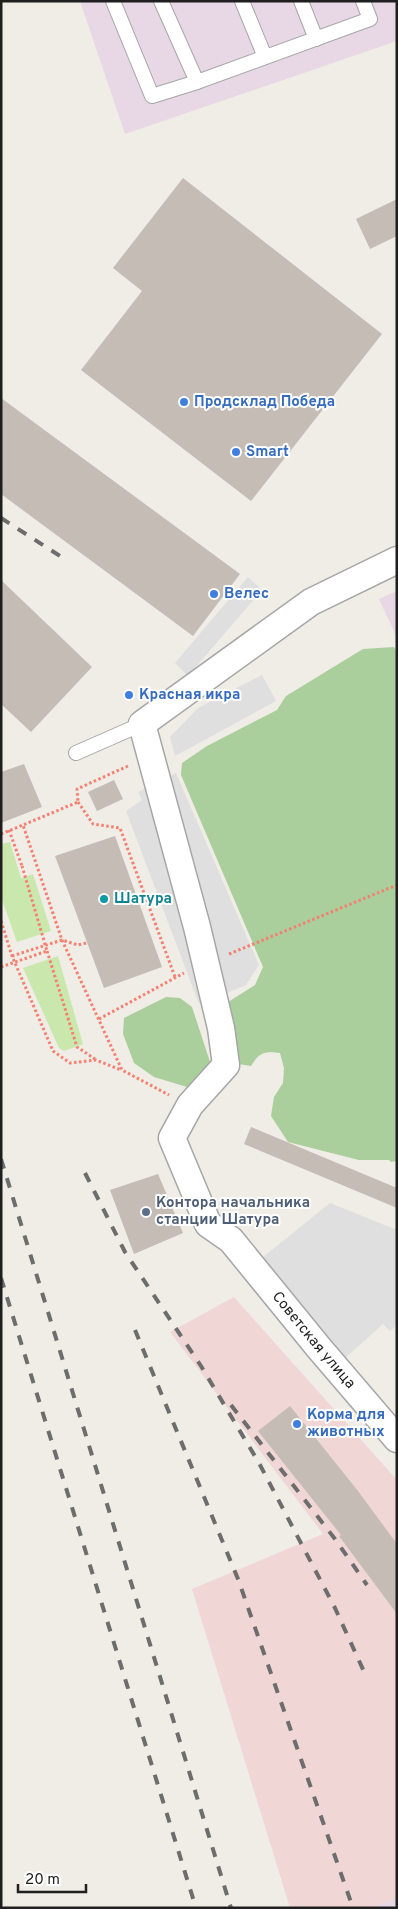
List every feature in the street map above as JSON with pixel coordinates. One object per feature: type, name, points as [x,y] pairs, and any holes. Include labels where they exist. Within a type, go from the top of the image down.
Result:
[{"type":"street","points":[[190,1105],[226,1065],[221,1028],[197,927],[142,724],[311,602],[397,560]]},
{"type":"street","name":"Советская улица","points":[[190,1105],[172,1138],[208,1224],[231,1240],[319,1348],[397,1439]]},
{"type":"lane","points":[[114,1],[152,96],[197,82],[370,20],[362,1]]},
{"type":"lane","points":[[161,1],[197,82]]},
{"type":"lane","points":[[242,1],[264,58]]},
{"type":"lane","points":[[301,1],[316,39]]},
{"type":"lane","points":[[76,754],[142,724]]},
{"type":"path","points":[[133,763],[77,790],[78,802],[93,824],[120,828],[175,977]]},
{"type":"path","points":[[1,834],[78,802]]},
{"type":"path","points":[[23,825],[62,940],[122,1070]]},
{"type":"path","points":[[9,830],[22,866],[77,1047],[96,1060],[122,1070],[159,1091],[190,1105]]},
{"type":"path","points":[[99,1019],[175,977],[397,885]]},
{"type":"path","points":[[1,921],[12,956],[53,1051],[70,1063],[96,1060]]},
{"type":"path","points":[[12,956],[62,940],[78,945],[86,942]]},
{"type":"path","points":[[1,967],[48,951]]},
{"type":"shaded area","points":[[80,1],[397,1],[397,41],[125,134]]},
{"type":"shaded area","points":[[248,577],[262,590],[188,676],[175,663]]},
{"type":"shaded area","points":[[397,591],[397,638],[379,599]]},
{"type":"shaded area","points":[[262,675],[276,701],[175,756],[170,737],[198,708]]},
{"type":"shaded area","points":[[176,773],[259,965],[246,985],[199,1004],[126,811],[142,800],[138,792]]},
{"type":"shaded area","points":[[330,1203],[397,1230],[397,1325],[390,1331],[383,1324],[345,1358],[262,1258]]},
{"type":"shaded area","points":[[234,1297],[397,1480],[397,1908],[290,1908],[192,1589],[323,1534],[170,1332]]},
{"type":"shaded area","points":[[397,1898],[397,1908],[372,1908],[372,1907]]},
{"type":"green space","points":[[394,647],[397,653],[397,1161],[391,1162],[389,1160],[359,1160],[288,1142],[271,1116],[274,1097],[283,1083],[284,1068],[280,1053],[270,1052],[262,1054],[251,1066],[233,1063],[225,1004],[255,985],[263,967],[181,775],[182,763],[207,746],[277,710],[286,696],[363,649]]},
{"type":"green space","points":[[10,842],[21,878],[33,874],[51,931],[17,942],[1,897],[1,844]]},
{"type":"green space","points":[[58,956],[83,1044],[64,1051],[59,1048],[23,968]]},
{"type":"green space","points":[[166,997],[180,998],[192,1007],[211,1065],[209,1076],[187,1087],[154,1077],[134,1063],[123,1034],[124,1018]]},
{"type":"building","points":[[183,178],[382,334],[251,501],[81,370],[142,291],[113,268]]},
{"type":"building","points":[[397,199],[397,236],[370,249],[356,219]]},
{"type":"building","points":[[1,398],[240,574],[193,636],[1,494]]},
{"type":"building","points":[[1,580],[92,667],[31,732],[1,704]]},
{"type":"building","points":[[24,764],[42,807],[1,823],[1,772]]},
{"type":"building","points":[[114,780],[123,799],[97,811],[88,792]]},
{"type":"building","name":"Шатура","points":[[115,836],[162,967],[104,988],[55,856]]},
{"type":"building","points":[[251,1127],[397,1188],[397,1208],[244,1144]]},
{"type":"building","name":"Контора начальника станции Шатура","points":[[158,1174],[183,1233],[134,1254],[110,1190]]},
{"type":"building","points":[[290,1406],[358,1491],[397,1544],[397,1614],[339,1536],[341,1535],[258,1431]]},
{"type":"railway","points":[[1,518],[60,556]]},
{"type":"railway","points":[[1,1159],[231,1908]]},
{"type":"railway","points":[[85,1173],[125,1252],[201,1366],[259,1463],[335,1608],[366,1676]]},
{"type":"railway","points":[[1,1278],[196,1908]]},
{"type":"railway","points":[[135,1330],[238,1579],[353,1908]]},
{"type":"railway","points":[[231,1405],[335,1539],[367,1585]]},
{"type":"place","name":"Продсклад Победа","points":[[184,402]]},
{"type":"place","name":"Smart","points":[[236,452]]},
{"type":"place","name":"Велес","points":[[214,594]]},
{"type":"place","name":"Красная икра","points":[[129,695]]},
{"type":"place","name":"Шатура","points":[[104,899]]},
{"type":"place","name":"Контора начальника станции Шатура","points":[[146,1212]]},
{"type":"place","name":"Корма для животных","points":[[297,1424]]}]
